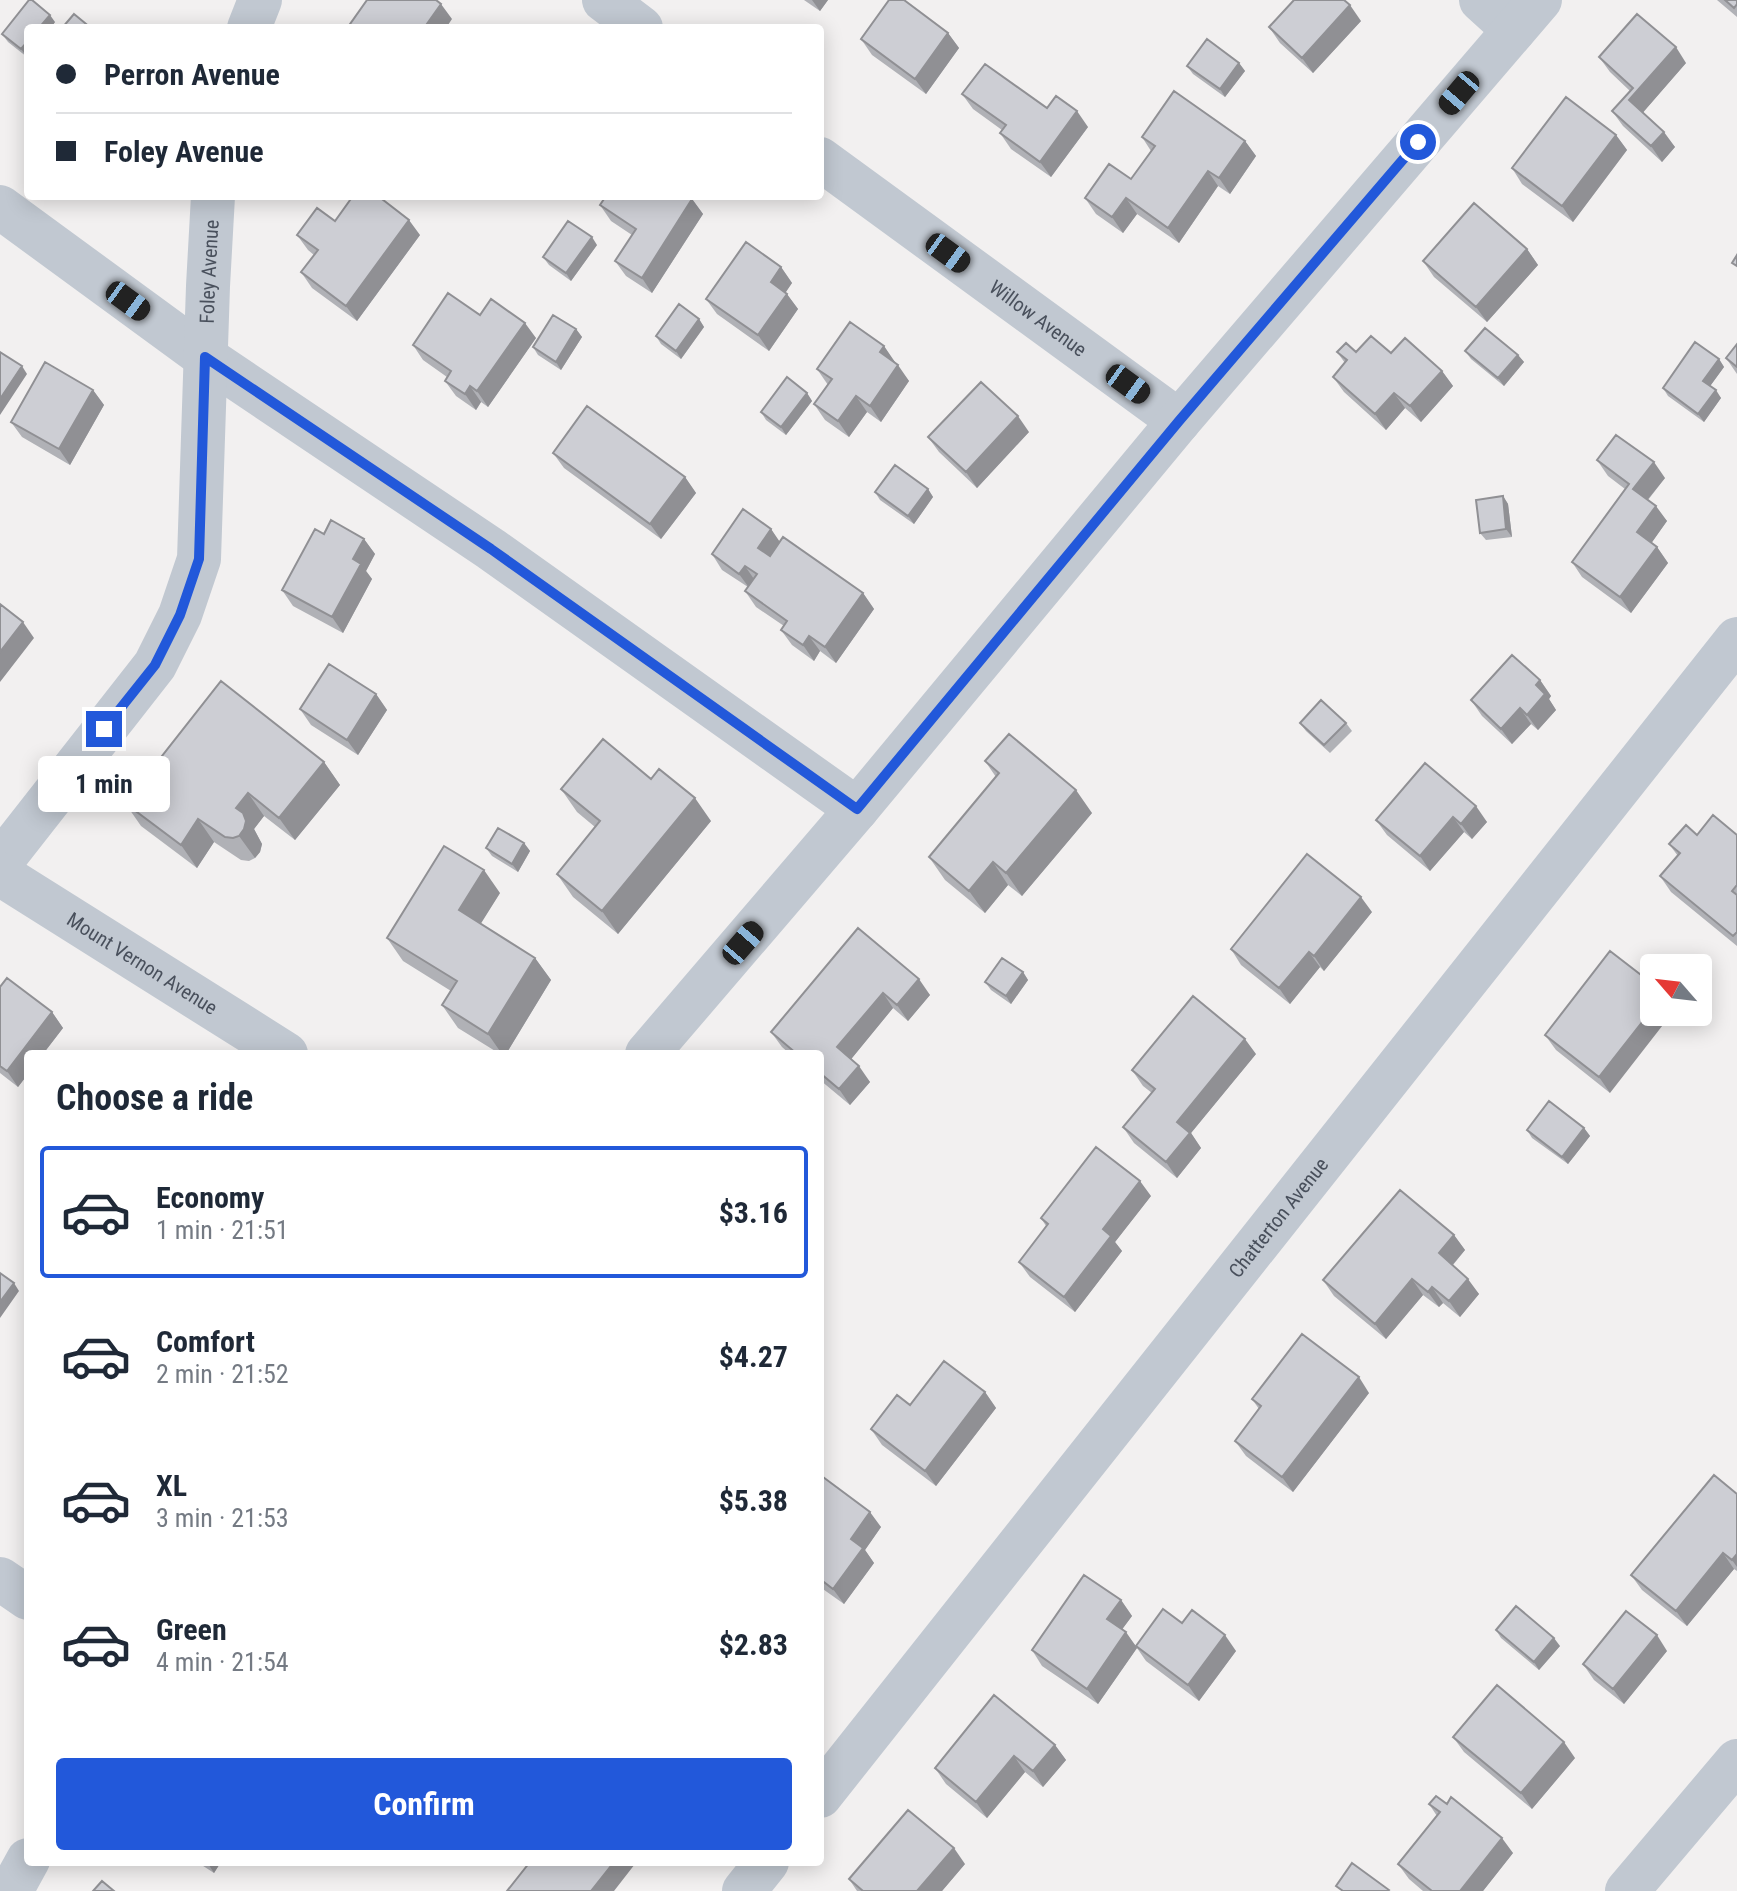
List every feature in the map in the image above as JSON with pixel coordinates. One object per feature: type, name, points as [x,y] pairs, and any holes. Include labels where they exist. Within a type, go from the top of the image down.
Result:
[{"type":"street","points":[[251,24],[260,0]]},
{"type":"street","points":[[604,0],[636,24]]},
{"type":"street","points":[[650,1050],[857,809],[1179,421],[1527,15],[1481,0]]},
{"type":"street","name":"Willow Avenue","points":[[824,162],[1179,421]]},
{"type":"street","name":"Foley Avenue","points":[[0,863],[155,665],[180,615],[199,559],[213,200]]},
{"type":"street","points":[[0,207],[205,357],[491,549],[857,809]]},
{"type":"street","name":"Chatterton Avenue","points":[[824,1791],[1737,639]]},
{"type":"street","name":"Mount Vernon Avenue","points":[[0,874],[280,1050]]},
{"type":"street","points":[[0,1579],[24,1595]]},
{"type":"street","points":[[1627,1891],[1737,1761]]},
{"type":"street","points":[[11,1891],[25,1866]]},
{"type":"street","points":[[744,1891],[764,1866]]},
{"type":"building","points":[[29,0],[50,15],[42,24],[24,24],[24,46],[21,49],[2,34]]},
{"type":"building","points":[[367,0],[436,0],[441,4],[427,24],[350,24]]},
{"type":"building","points":[[889,0],[904,0],[948,33],[915,79],[861,39]]},
{"type":"building","points":[[1294,0],[1344,0],[1350,5],[1302,58],[1269,27]]},
{"type":"building","points":[[1725,0],[1737,0],[1737,4],[1734,8]]},
{"type":"building","points":[[74,14],[86,24],[65,24]]},
{"type":"building","points":[[1637,14],[1676,47],[1629,100],[1664,132],[1651,146],[1612,111],[1633,88],[1599,57]]},
{"type":"building","points":[[1207,39],[1239,63],[1220,89],[1187,66]]},
{"type":"building","points":[[985,64],[1047,108],[1056,96],[1077,111],[1040,162],[1000,133],[1006,125],[962,94]]},
{"type":"building","points":[[1174,91],[1245,141],[1219,178],[1208,171],[1168,228],[1126,198],[1112,217],[1085,198],[1109,164],[1131,179],[1155,146],[1142,137]]},
{"type":"building","points":[[1566,97],[1616,135],[1562,206],[1512,168]]},
{"type":"building","points":[[350,200],[383,200],[409,220],[346,306],[301,272],[318,250],[297,235],[317,208],[335,221]]},
{"type":"building","points":[[603,200],[691,200],[642,278],[615,261],[636,229],[600,205]]},
{"type":"building","points":[[1474,203],[1527,249],[1476,307],[1423,261]]},
{"type":"building","points":[[568,221],[592,237],[566,273],[543,257]]},
{"type":"building","points":[[746,242],[781,267],[771,282],[787,294],[758,335],[706,299]]},
{"type":"building","points":[[448,293],[480,315],[491,299],[525,323],[477,391],[470,386],[465,394],[445,381],[451,371],[413,345]]},
{"type":"building","points":[[679,304],[699,319],[676,351],[656,336]]},
{"type":"building","points":[[553,315],[576,329],[556,362],[533,347]]},
{"type":"building","points":[[850,322],[884,346],[880,352],[898,365],[870,406],[856,396],[838,421],[814,404],[832,379],[817,369]]},
{"type":"building","points":[[1485,328],[1518,355],[1498,378],[1465,351]]},
{"type":"building","points":[[1371,336],[1391,353],[1405,338],[1442,371],[1410,406],[1394,393],[1375,414],[1333,377],[1347,360],[1337,352],[1346,343],[1356,352]]},
{"type":"building","points":[[1695,342],[1719,359],[1703,381],[1716,390],[1698,414],[1663,388]]},
{"type":"building","points":[[1737,344],[1737,367],[1726,358]]},
{"type":"building","points":[[0,352],[22,366],[0,399]]},
{"type":"building","points":[[45,362],[93,390],[59,449],[11,422]]},
{"type":"building","points":[[787,377],[807,393],[781,427],[761,412]]},
{"type":"building","points":[[981,382],[1018,416],[966,472],[928,437]]},
{"type":"building","points":[[587,406],[685,477],[650,524],[553,453]]},
{"type":"building","points":[[1616,435],[1654,462],[1633,489],[1656,506],[1637,532],[1657,547],[1620,597],[1572,562],[1629,484],[1597,460]]},
{"type":"building","points":[[895,465],[928,489],[908,516],[875,492]]},
{"type":"building","points":[[1503,496],[1506,529],[1480,533],[1476,500]]},
{"type":"building","points":[[743,509],[771,529],[758,548],[770,556],[783,537],[863,593],[825,647],[809,636],[803,645],[781,630],[787,621],[745,591],[757,574],[745,566],[739,574],[712,554]]},
{"type":"building","points":[[331,520],[364,539],[353,559],[361,564],[332,617],[282,590],[315,529],[324,534]]},
{"type":"building","points":[[0,604],[23,622],[0,652]]},
{"type":"building","points":[[1512,655],[1540,680],[1536,685],[1545,694],[1527,715],[1520,708],[1501,729],[1471,700]]},
{"type":"building","points":[[329,664],[376,694],[347,740],[300,709]]},
{"type":"building","points":[[221,681],[324,762],[279,818],[248,793],[236,808],[243,813],[246,821],[239,836],[225,837],[198,819],[181,845],[125,803]]},
{"type":"building","points":[[1321,700],[1346,723],[1324,745],[1300,723]]},
{"type":"building","points":[[1009,734],[1076,790],[1006,873],[993,862],[969,891],[929,857],[999,773],[985,761]]},
{"type":"building","points":[[603,739],[651,779],[659,769],[695,798],[602,911],[557,874],[600,821],[561,789]]},
{"type":"building","points":[[1425,763],[1476,806],[1461,824],[1453,817],[1420,856],[1376,820]]},
{"type":"building","points":[[1713,815],[1737,835],[1737,885],[1732,891],[1737,895],[1737,932],[1733,936],[1660,876],[1680,853],[1669,844],[1686,825],[1697,835]]},
{"type":"building","points":[[498,828],[524,843],[512,864],[486,848]]},
{"type":"building","points":[[444,846],[484,870],[459,910],[535,958],[488,1034],[442,1005],[457,981],[387,938]]},
{"type":"building","points":[[1307,854],[1361,897],[1314,956],[1309,952],[1279,988],[1231,949]]},
{"type":"building","points":[[858,928],[919,979],[897,1005],[883,993],[837,1047],[859,1066],[839,1089],[824,1076],[824,1050],[792,1050],[771,1032]]},
{"type":"building","points":[[1610,951],[1640,974],[1640,1025],[1599,1077],[1545,1035]]},
{"type":"building","points":[[1002,958],[1023,972],[1006,996],[985,982]]},
{"type":"building","points":[[7,978],[52,1012],[7,1071],[0,1066],[0,987]]},
{"type":"building","points":[[1193,996],[1245,1039],[1177,1122],[1190,1133],[1166,1162],[1123,1127],[1155,1089],[1132,1070]]},
{"type":"building","points":[[1549,1101],[1584,1128],[1562,1157],[1527,1130]]},
{"type":"building","points":[[1096,1147],[1140,1181],[1103,1229],[1111,1236],[1064,1297],[1019,1262],[1048,1224],[1041,1218]]},
{"type":"building","points":[[1400,1190],[1454,1235],[1439,1253],[1468,1279],[1449,1301],[1432,1287],[1428,1292],[1412,1279],[1375,1324],[1323,1280]]},
{"type":"building","points":[[0,1273],[14,1283],[0,1302]]},
{"type":"building","points":[[1302,1334],[1359,1377],[1282,1477],[1235,1441],[1261,1406],[1252,1399]]},
{"type":"building","points":[[944,1361],[985,1392],[925,1471],[871,1429],[897,1395],[910,1405]]},
{"type":"building","points":[[1714,1475],[1737,1494],[1737,1554],[1732,1560],[1723,1553],[1676,1611],[1631,1575]]},
{"type":"building","points":[[824,1478],[870,1512],[851,1539],[863,1548],[833,1589],[824,1582]]},
{"type":"building","points":[[1084,1575],[1121,1600],[1107,1619],[1126,1632],[1087,1689],[1032,1650]]},
{"type":"building","points":[[1516,1606],[1554,1638],[1534,1662],[1496,1630]]},
{"type":"building","points":[[1163,1609],[1182,1623],[1192,1610],[1225,1635],[1188,1685],[1136,1646]]},
{"type":"building","points":[[1626,1611],[1657,1635],[1613,1689],[1583,1664]]},
{"type":"building","points":[[1497,1685],[1564,1742],[1521,1793],[1453,1737]]},
{"type":"building","points":[[994,1695],[1055,1745],[1033,1771],[1014,1756],[976,1802],[935,1768]]},
{"type":"building","points":[[1436,1796],[1447,1804],[1451,1797],[1502,1838],[1460,1891],[1432,1891],[1398,1864],[1440,1812],[1429,1804]]},
{"type":"building","points":[[908,1810],[954,1848],[917,1891],[863,1891],[849,1879]]},
{"type":"building","points":[[1352,1863],[1389,1890],[1343,1891],[1336,1886]]},
{"type":"building","points":[[527,1866],[611,1866],[591,1891],[507,1891]]},
{"type":"building","points":[[102,1881],[114,1891],[93,1891]]},
{"type":"route","points":[[104,729],[155,665],[180,615],[199,559],[205,357],[491,549],[857,809],[1179,421],[1418,142]]}]
